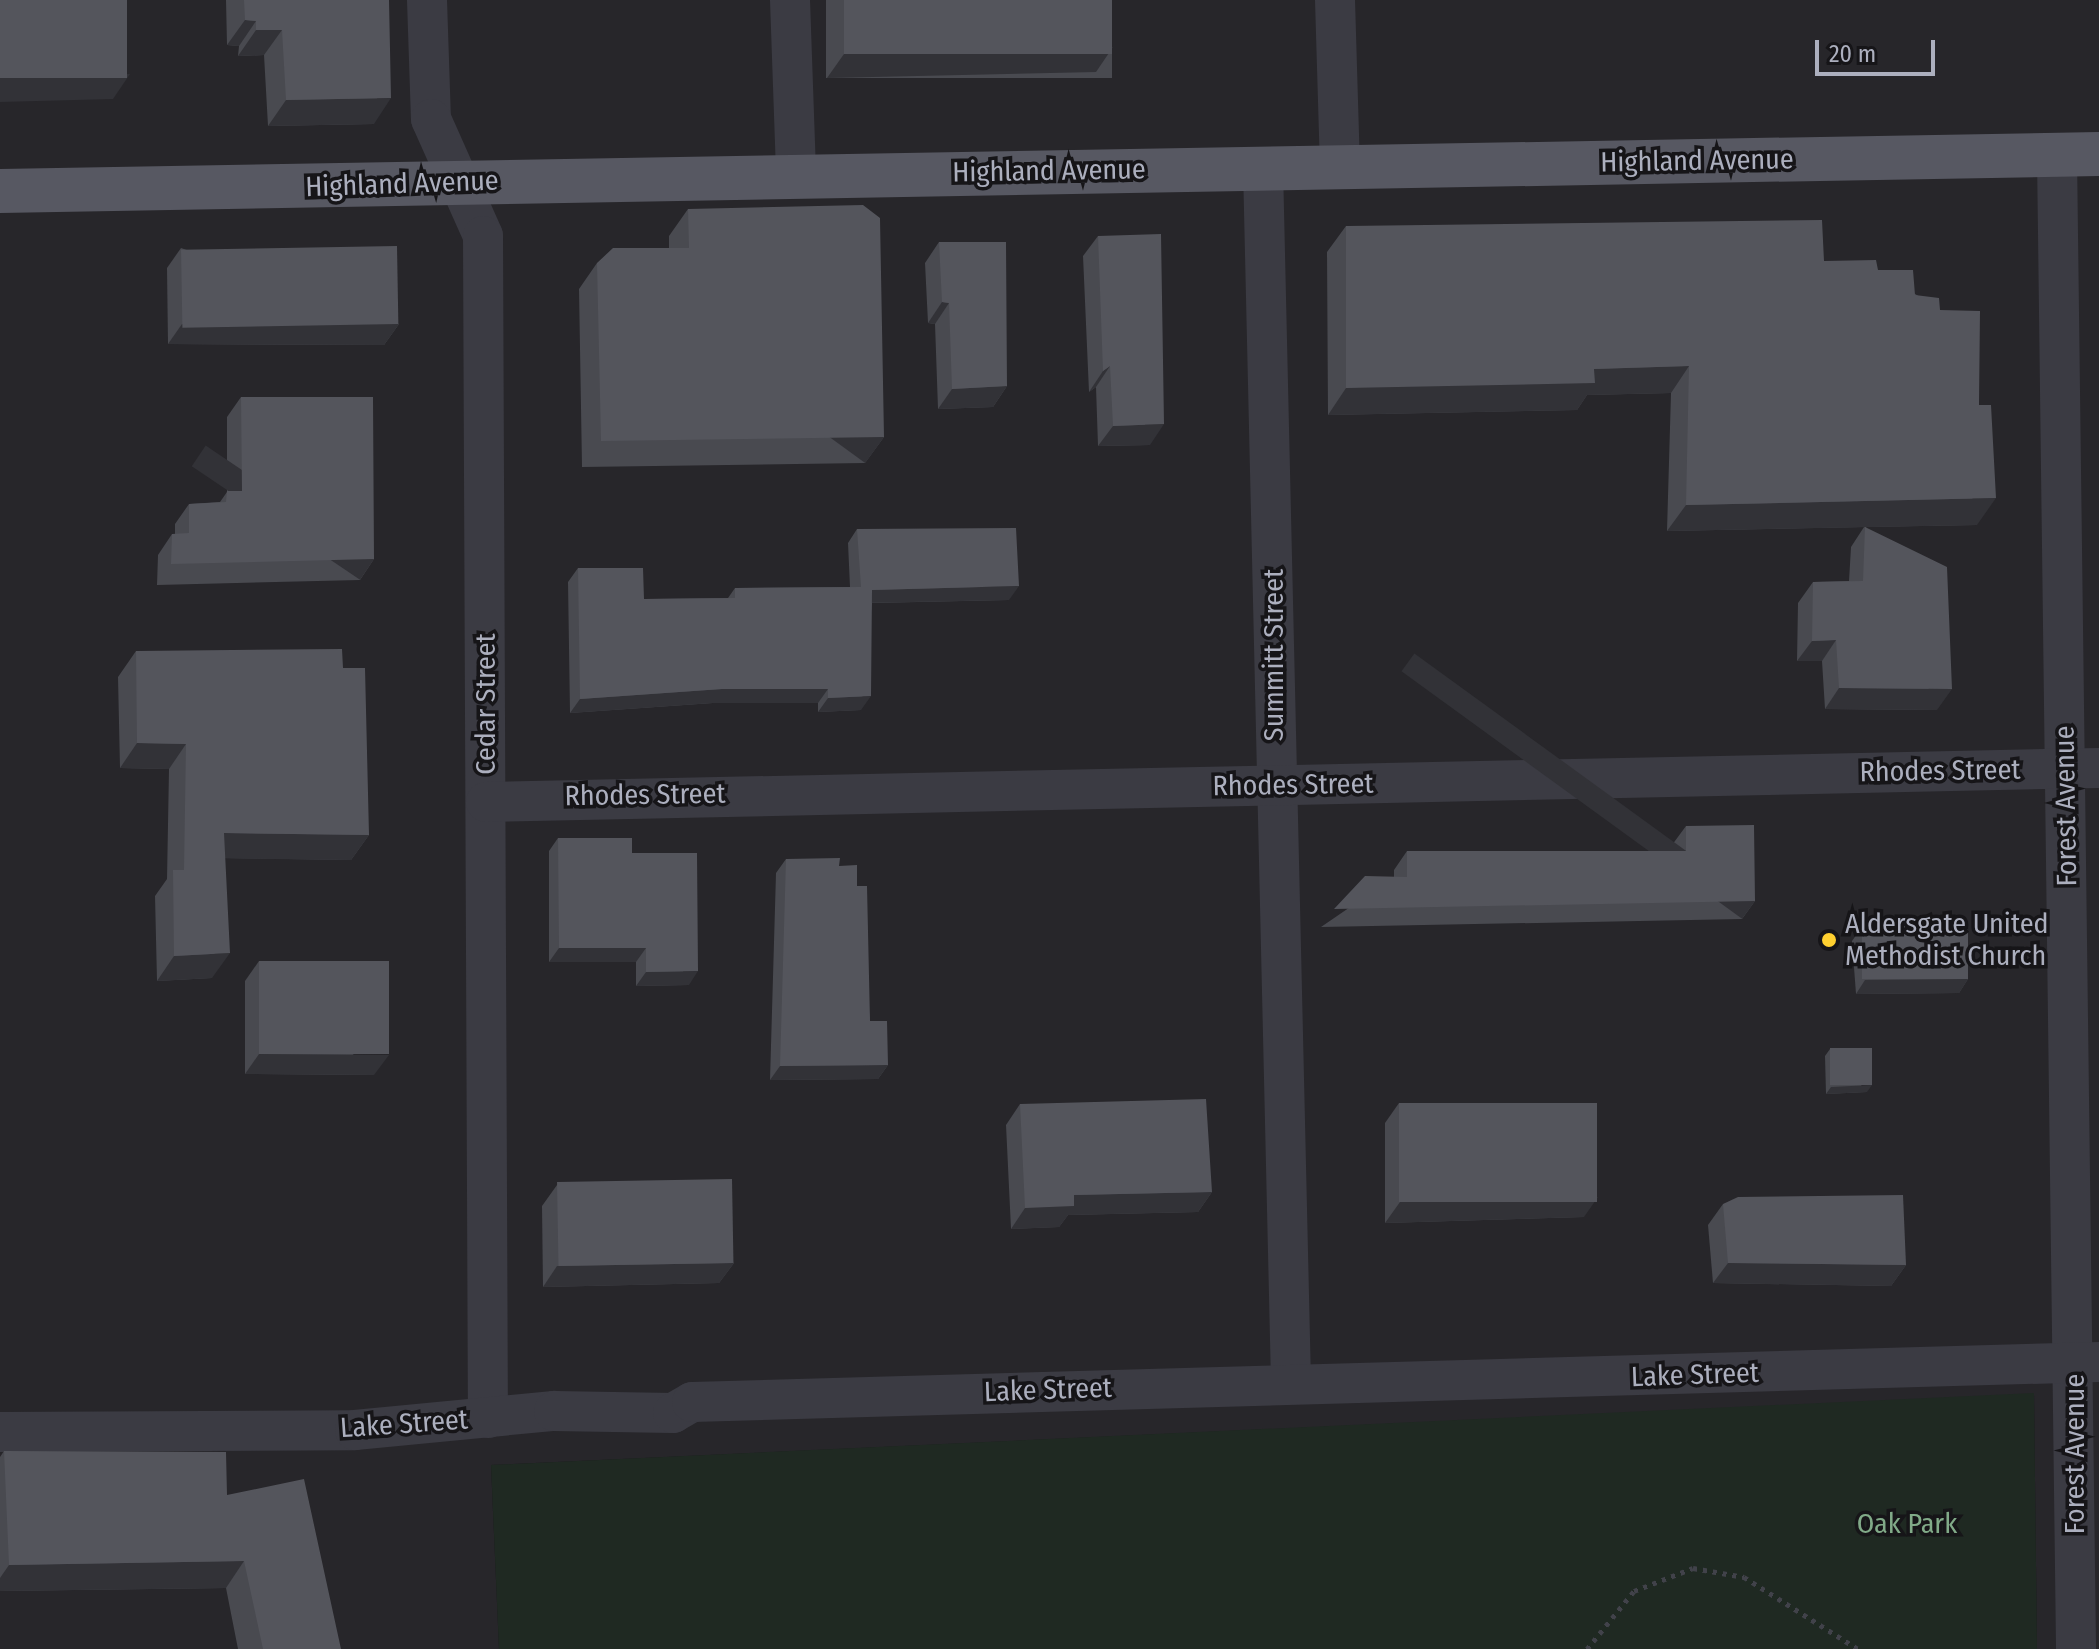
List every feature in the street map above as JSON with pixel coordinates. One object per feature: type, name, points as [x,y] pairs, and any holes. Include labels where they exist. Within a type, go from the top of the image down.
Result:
[{"type":"main road","name":"Highland Avenue","points":[[0,191],[2078,155]]},
{"type":"street","name":"Cedar Street","points":[[427,0],[431,119],[483,236],[488,1418]]},
{"type":"street","points":[[790,0],[796,175]]},
{"type":"street","points":[[1335,0],[1340,166]]},
{"type":"street","name":"Forest Avenue","points":[[2076,1649],[2086,1363],[2078,155]]},
{"type":"street","name":"Summitt Street","points":[[1263,167],[1272,314],[1275,785],[1291,1383]]},
{"type":"street","name":"Rhodes Street","points":[[486,802],[2082,768]]},
{"type":"street","name":"Lake Street","points":[[0,1432],[355,1430],[488,1418],[673,1413],[692,1402],[2086,1363]]},
{"type":"path","points":[[1587,1649],[1634,1591],[1693,1568],[1744,1577],[1858,1649]]},
{"type":"shaded area","points":[[0,0],[2099,0],[2099,1649],[2037,1649],[2034,1394],[491,1465],[499,1649],[0,1649]]},
{"type":"green space","name":"Oak Park","points":[[2034,1393],[2037,1649],[499,1649],[491,1465]]},
{"type":"building","points":[[0,0],[127,0],[127,78],[0,78]]},
{"type":"building","points":[[244,0],[389,0],[391,98],[286,100],[282,30],[256,30],[256,21],[245,20]]},
{"type":"building","points":[[844,0],[1112,0],[1112,54],[844,54]]},
{"type":"building","points":[[863,205],[880,218],[884,437],[601,441],[597,263],[613,248],[689,248],[688,209]]},
{"type":"building","points":[[1822,220],[1824,261],[1876,260],[1878,270],[1913,270],[1915,295],[1939,298],[1940,310],[1980,311],[1979,405],[1991,405],[1996,498],[1686,505],[1689,366],[1594,369],[1595,383],[1346,388],[1346,226]]},
{"type":"building","points":[[1161,234],[1164,424],[1113,426],[1110,366],[1103,371],[1098,236]]},
{"type":"building","points":[[939,242],[1006,242],[1007,386],[952,389],[949,303],[942,302]]},
{"type":"building","points":[[397,246],[398,324],[182,328],[181,250]]},
{"type":"building","points":[[241,397],[373,397],[374,559],[171,564],[172,534],[189,533],[189,504],[226,502],[227,491],[242,491]]},
{"type":"building","points":[[1865,527],[1947,567],[1952,689],[1839,688],[1836,640],[1812,641],[1813,582],[1863,581]]},
{"type":"building","points":[[1016,528],[1019,586],[872,590],[871,696],[828,698],[828,689],[722,689],[580,699],[578,568],[643,568],[644,599],[735,598],[735,588],[861,587],[857,529]]},
{"type":"building","points":[[342,649],[343,668],[365,668],[369,835],[224,833],[230,953],[174,956],[173,870],[184,870],[186,744],[137,743],[136,651]]},
{"type":"building","points":[[1754,825],[1755,901],[1334,909],[1365,876],[1407,877],[1407,851],[1686,851],[1686,826]]},
{"type":"building","points":[[558,838],[632,838],[632,853],[697,853],[698,971],[646,972],[646,948],[559,948]]},
{"type":"building","points":[[840,858],[839,866],[857,865],[857,886],[867,886],[870,1021],[887,1021],[888,1065],[780,1066],[786,859]]},
{"type":"building","points":[[1862,923],[1968,923],[1968,979],[1862,979]]},
{"type":"building","points":[[259,961],[389,961],[389,1054],[259,1054]]},
{"type":"building","points":[[1830,1048],[1872,1048],[1872,1085],[1830,1085]]},
{"type":"building","points":[[1206,1099],[1212,1192],[1074,1195],[1074,1206],[1025,1208],[1020,1104]]},
{"type":"building","points":[[1399,1103],[1597,1103],[1597,1202],[1399,1202]]},
{"type":"building","points":[[732,1179],[733,1263],[558,1266],[557,1182]]},
{"type":"building","points":[[1903,1195],[1906,1265],[1728,1263],[1723,1204],[1738,1197]]},
{"type":"building","points":[[4,1451],[226,1452],[227,1495],[304,1479],[341,1649],[263,1649],[244,1561],[9,1565]]},
{"type":"place","name":"Aldersgate United Methodist Church","points":[[1829,940]]}]
